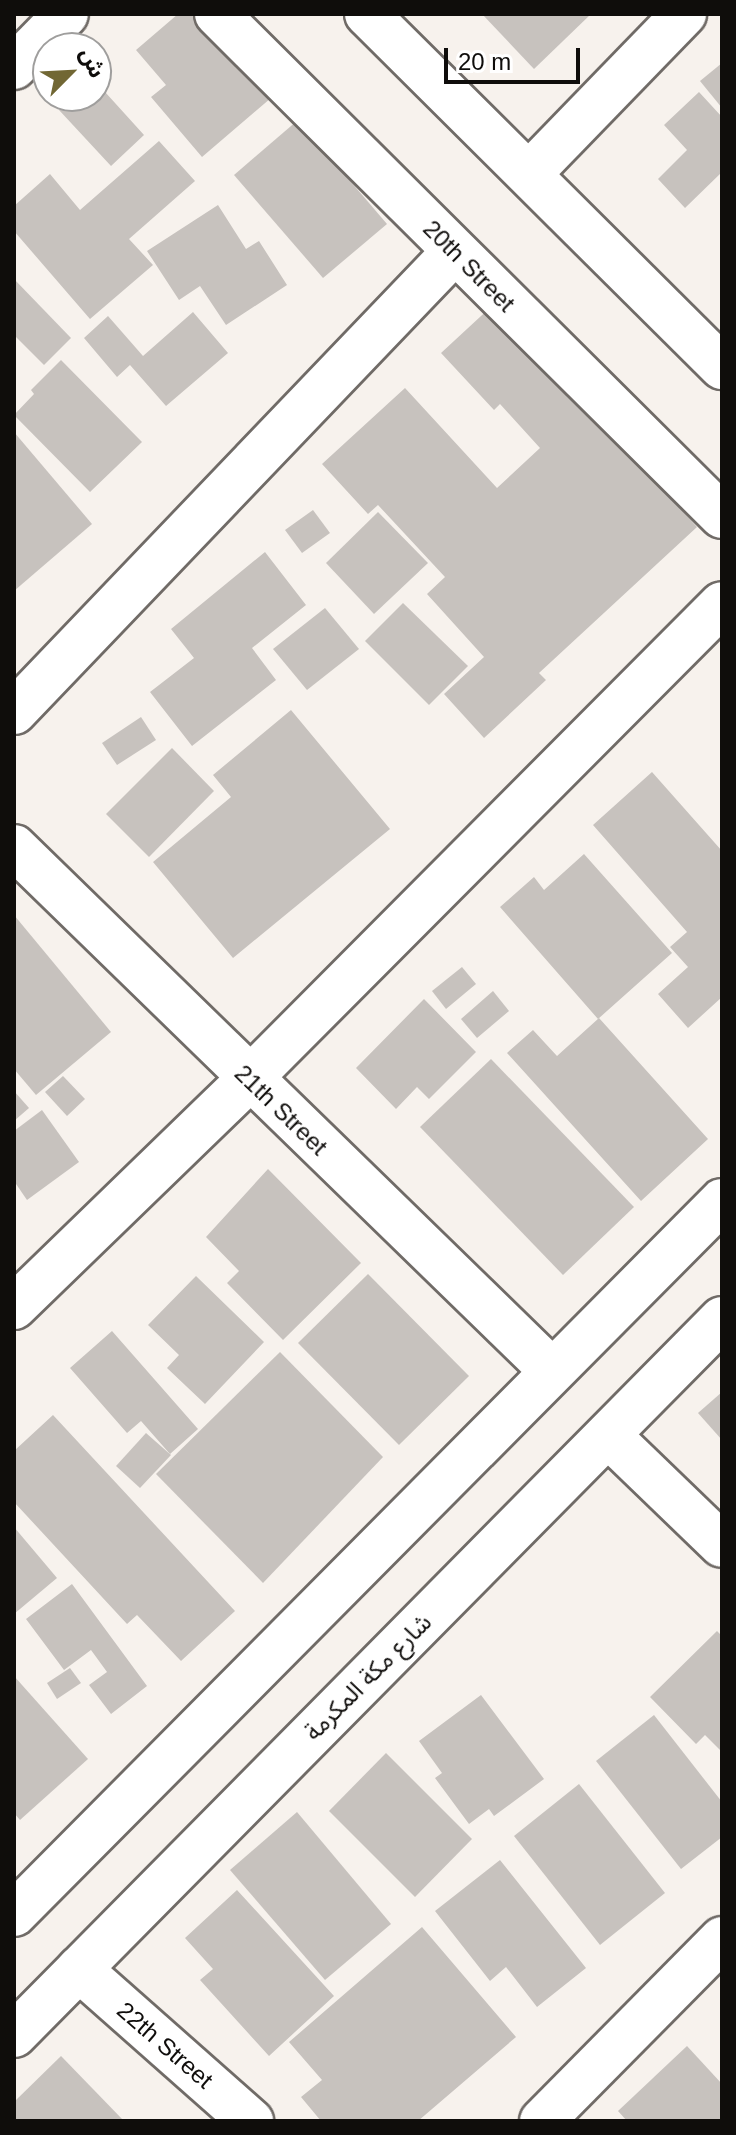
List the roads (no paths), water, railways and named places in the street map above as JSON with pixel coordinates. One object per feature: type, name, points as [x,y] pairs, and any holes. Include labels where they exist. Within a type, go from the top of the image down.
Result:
[{"type":"street","points":[[14,67],[66,14]]},
{"type":"street","name":"20th Street","points":[[217,14],[722,516]]},
{"type":"street","points":[[367,14],[722,367]]},
{"type":"street","points":[[529,174],[684,14]]},
{"type":"street","points":[[14,712],[454,252]]},
{"type":"street","points":[[14,1307],[249,1079],[722,604]]},
{"type":"street","name":"21th Street","points":[[14,847],[551,1370]]},
{"type":"street","points":[[14,1914],[722,1201]]},
{"type":"street","name":"شارع مكة المكرمة","points":[[14,2035],[722,1319]]},
{"type":"street","points":[[608,1435],[722,1545]]},
{"type":"street","points":[[542,2121],[722,1939]]},
{"type":"street","name":"22th Street","points":[[79,1969],[251,2121]]}]
